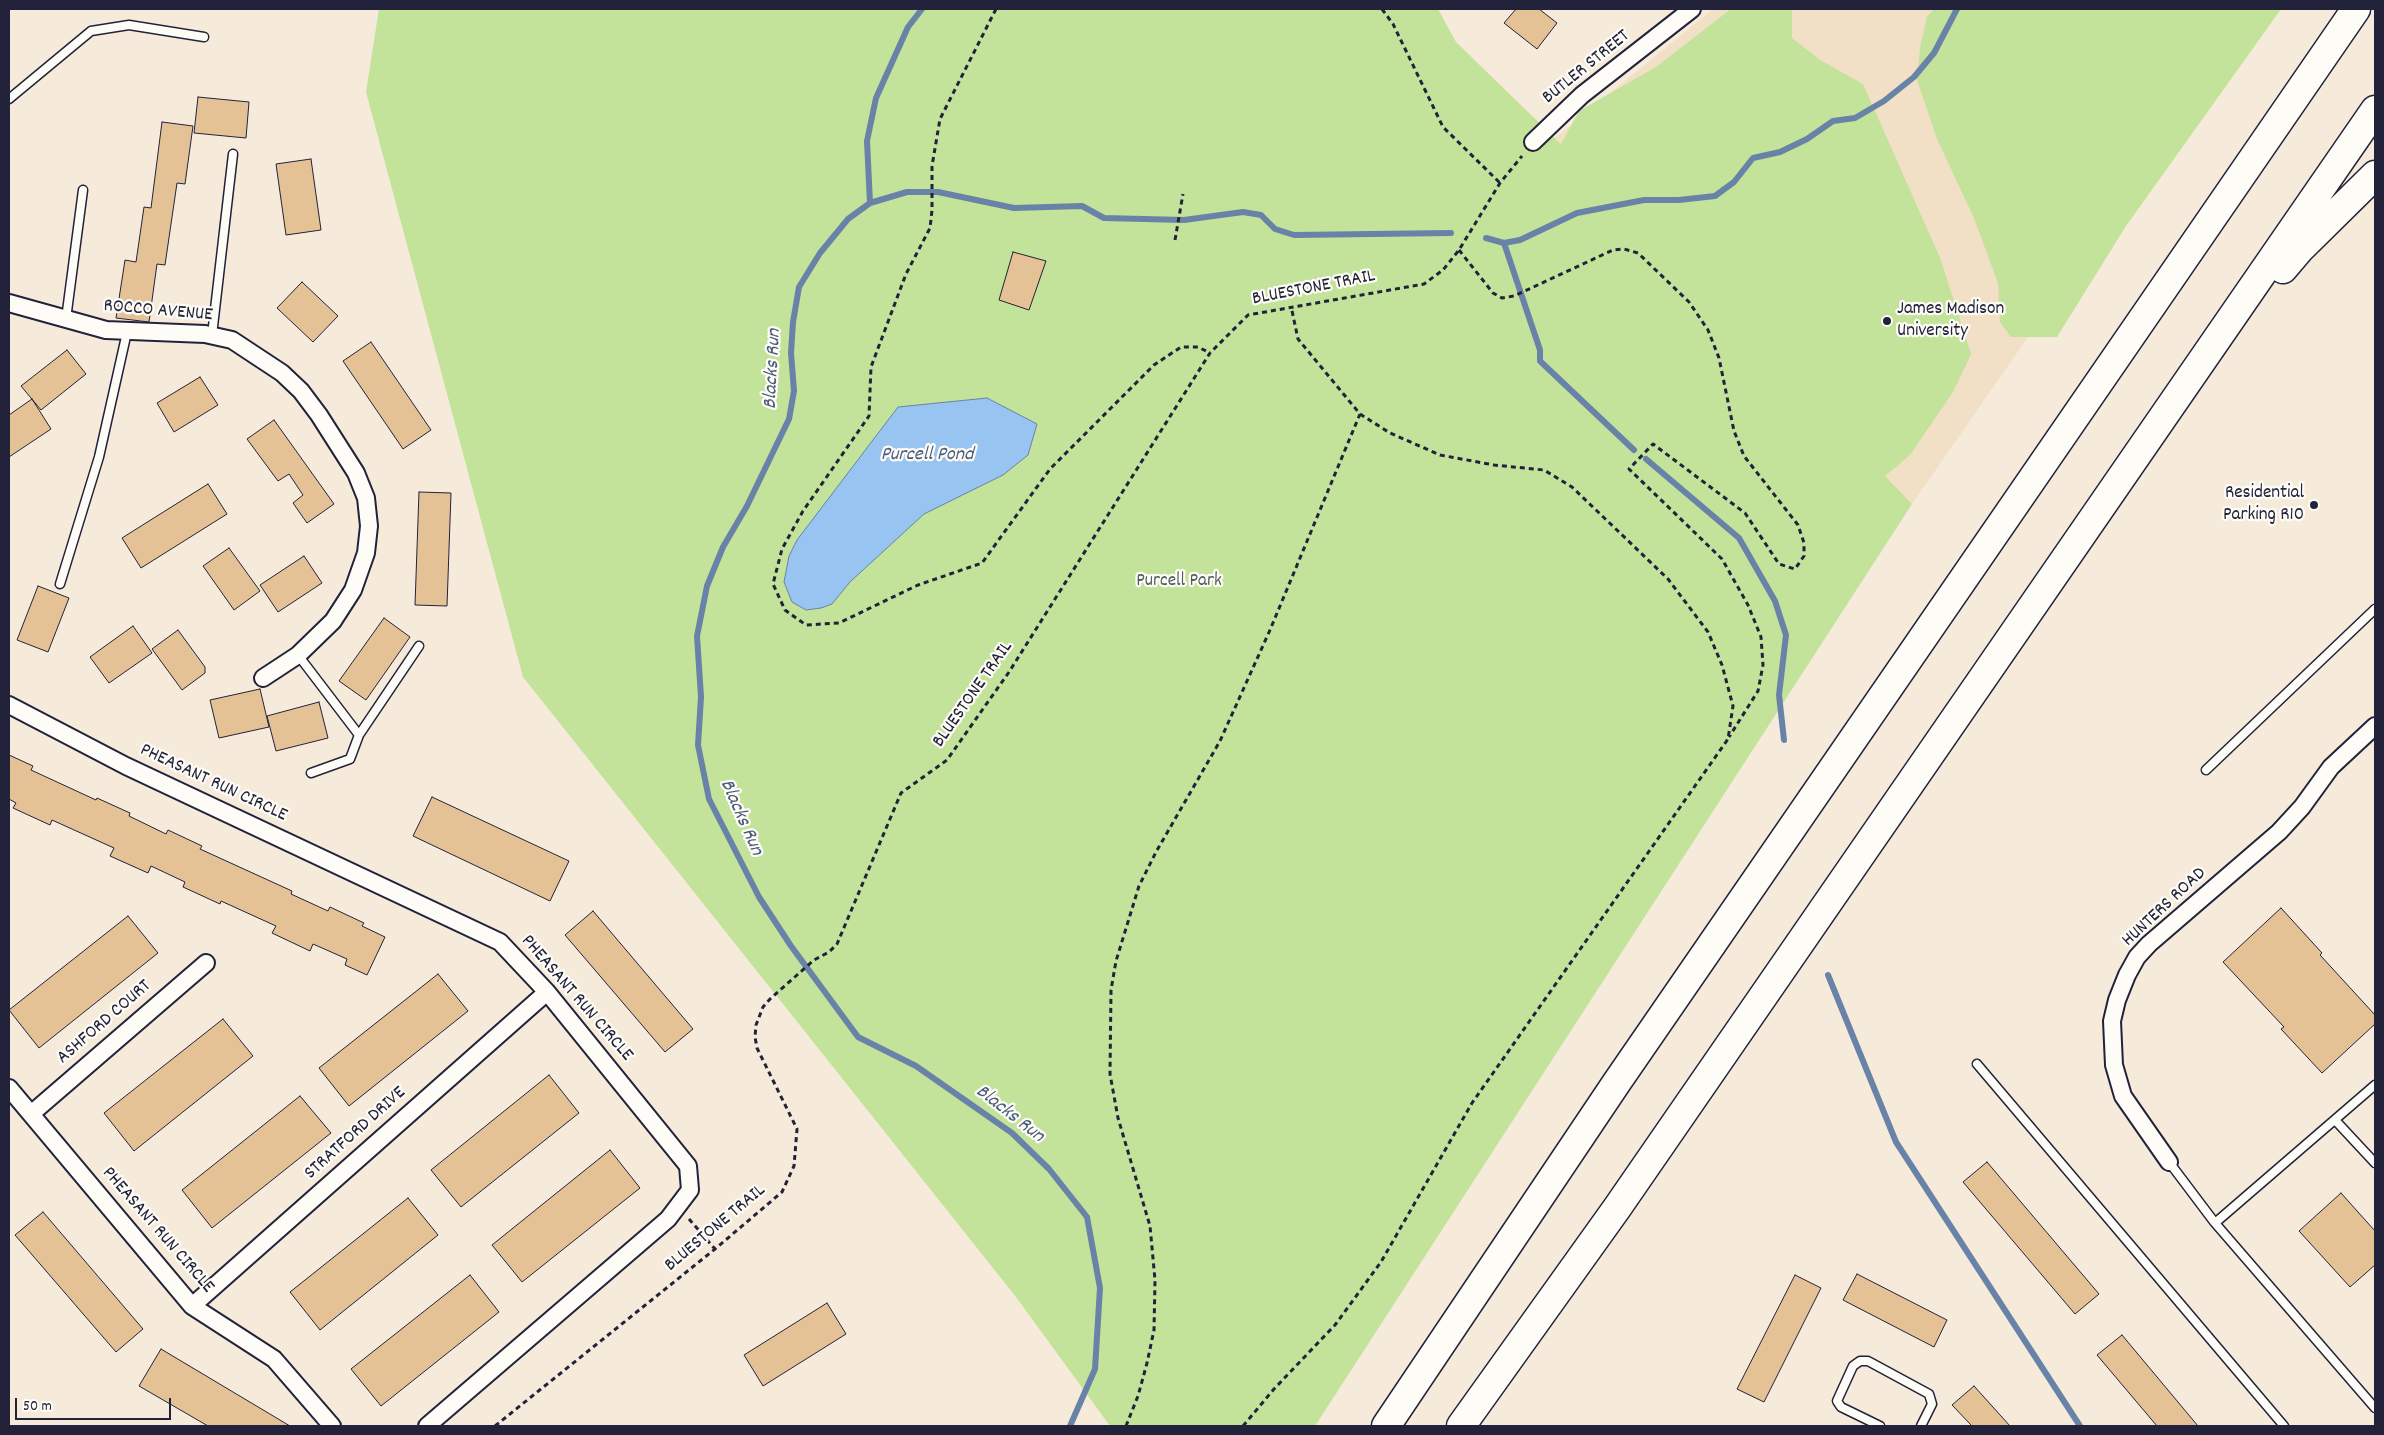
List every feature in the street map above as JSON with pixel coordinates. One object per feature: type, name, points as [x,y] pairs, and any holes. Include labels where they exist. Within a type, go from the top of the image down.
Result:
[{"type":"highway","points":[[1386,1426],[1617,1082],[2350,16]]},
{"type":"highway","points":[[1461,1426],[1617,1208],[2375,110]]},
{"type":"highway","points":[[2193,374],[2300,250],[2375,175]]},
{"type":"street","name":"BUTLER STREET","points":[[1533,142],[1582,96],[1692,9]]},
{"type":"street","name":"ROCCO AVENUE","points":[[9,303],[99,328],[127,332],[212,335],[232,340],[277,369],[301,391],[350,462],[366,498],[369,520],[368,542],[358,579],[333,621],[298,655],[263,678]]},
{"type":"street","name":"PHEASANT RUN CIRCLE","points":[[9,706],[126,766],[500,942],[547,992],[688,1166],[690,1190],[668,1219],[427,1426]]},
{"type":"street","name":"HUNTERS ROAD","points":[[2169,1162],[2123,1096],[2116,1075],[2112,1054],[2112,1021],[2124,979],[2146,947],[2279,832],[2302,807],[2330,767],[2375,726]]},
{"type":"street","name":"ASHFORD COURT","points":[[31,1114],[206,963]]},
{"type":"street","name":"STRATFORD DRIVE","points":[[192,1306],[547,992]]},
{"type":"street","name":"PHEASANT RUN CIRCLE","points":[[9,1088],[192,1306],[274,1359],[332,1426]]},
{"type":"lane","points":[[9,99],[91,31],[129,24],[204,38]]},
{"type":"lane","points":[[212,335],[233,154]]},
{"type":"lane","points":[[66,319],[83,190]]},
{"type":"lane","points":[[60,584],[99,457],[127,332]]},
{"type":"lane","points":[[2206,770],[2375,609]]},
{"type":"lane","points":[[311,773],[350,760],[359,735],[419,646]]},
{"type":"lane","points":[[298,655],[359,735]]},
{"type":"lane","points":[[1976,1064],[2284,1426]]},
{"type":"lane","points":[[2215,1223],[2375,1085]]},
{"type":"lane","points":[[2335,1120],[2375,1163]]},
{"type":"lane","points":[[2169,1162],[2215,1223],[2375,1408]]},
{"type":"lane","points":[[1880,1426],[1841,1408],[1837,1401],[1853,1366],[1860,1361],[1868,1361],[1930,1394],[1932,1404],[1921,1426]]},
{"type":"path","points":[[996,9],[940,119],[932,166],[930,228],[906,274],[871,367],[869,416],[802,511],[782,549],[773,584],[785,610],[806,625],[840,623],[918,585],[982,563],[1050,469],[1154,366],[1181,347],[1198,347],[1210,353]]},
{"type":"path","points":[[1382,9],[1393,24],[1443,127],[1500,183]]},
{"type":"path","name":"BLUESTONE TRAIL","points":[[495,1426],[715,1249],[782,1192],[794,1166],[797,1129],[762,1059],[755,1037],[756,1025],[770,999],[814,960],[829,952],[836,944],[900,793],[947,760],[953,752],[1009,672],[1210,353],[1248,315],[1424,284],[1443,270],[1459,250],[1500,183],[1533,142]]},
{"type":"path","points":[[1175,240],[1183,194]]},
{"type":"path","points":[[1242,1426],[1274,1388],[1335,1324],[1381,1262],[1472,1103],[1728,739],[1758,691],[1763,665],[1761,637],[1748,605],[1722,559],[1629,469],[1653,444],[1744,513],[1779,564],[1795,570],[1804,556],[1804,543],[1798,525],[1744,456],[1734,431],[1719,358],[1708,330],[1689,302],[1638,253],[1624,249],[1612,250],[1514,296],[1502,298],[1492,294],[1459,250]]},
{"type":"path","points":[[1291,306],[1298,339],[1360,414],[1390,433],[1440,455],[1494,465],[1544,470],[1572,487],[1668,580],[1708,632],[1722,665],[1733,706],[1728,739]]},
{"type":"path","points":[[1126,1426],[1138,1396],[1154,1330],[1155,1280],[1150,1226],[1118,1118],[1110,1074],[1111,990],[1116,961],[1139,886],[1156,852],[1220,741],[1270,630],[1360,414]]},
{"type":"path","points":[[678,1206],[715,1249]]},
{"type":"shaded area","name":"James Madison University","points":[[1713,9],[2256,9],[1912,504],[1555,138]]},
{"type":"green space","name":"Purcell Park","points":[[379,9],[1438,9],[1456,42],[1561,144],[1579,111],[1656,67],[1731,9],[1792,9],[1792,38],[1820,60],[1863,84],[1940,258],[1971,354],[1953,392],[1910,455],[1885,476],[1912,504],[1315,1426],[1110,1426],[1016,1297],[523,677],[366,92]]},
{"type":"green space","points":[[1934,9],[2281,9],[2126,226],[2057,337],[2011,337],[2000,322],[1998,283],[1974,218],[1937,139],[1917,80],[1920,48],[1927,17]]},
{"type":"water","name":"Purcell Pond","points":[[987,398],[1037,424],[1028,455],[1003,475],[924,514],[850,582],[832,604],[806,610],[792,602],[784,582],[789,556],[797,540],[898,407]]},
{"type":"building","points":[[1516,9],[1539,9],[1557,23],[1537,49],[1504,23]]},
{"type":"building","points":[[198,97],[249,102],[246,138],[194,133]]},
{"type":"building","points":[[162,122],[193,126],[185,184],[177,183],[165,265],[157,264],[149,322],[116,318],[125,260],[136,262],[144,207],[151,208]]},
{"type":"building","points":[[311,159],[321,230],[286,235],[276,164]]},
{"type":"building","points":[[1013,252],[1046,261],[1029,310],[999,300]]},
{"type":"building","points":[[302,282],[338,316],[313,342],[277,308]]},
{"type":"building","points":[[371,342],[431,430],[403,449],[343,361]]},
{"type":"building","points":[[67,350],[86,374],[41,410],[21,386]]},
{"type":"building","points":[[200,377],[218,405],[174,432],[157,403]]},
{"type":"building","points":[[32,399],[51,429],[9,457],[9,415]]},
{"type":"building","points":[[274,420],[334,504],[307,523],[293,503],[303,495],[289,474],[278,481],[247,439]]},
{"type":"building","points":[[208,484],[227,514],[141,568],[122,538]]},
{"type":"building","points":[[419,492],[451,493],[447,606],[415,605]]},
{"type":"building","points":[[229,548],[260,591],[234,610],[203,566]]},
{"type":"building","points":[[304,556],[322,583],[278,612],[260,585]]},
{"type":"building","points":[[38,586],[69,598],[48,652],[17,640]]},
{"type":"building","points":[[384,618],[410,637],[366,700],[339,681]]},
{"type":"building","points":[[133,626],[152,653],[109,683],[90,657]]},
{"type":"building","points":[[178,630],[205,667],[205,673],[182,690],[152,649]]},
{"type":"building","points":[[260,689],[269,727],[219,738],[210,700]]},
{"type":"building","points":[[319,702],[328,738],[276,751],[267,716]]},
{"type":"building","points":[[9,755],[33,766],[31,770],[96,800],[97,798],[130,813],[129,816],[166,834],[168,830],[202,846],[200,849],[292,891],[291,894],[328,911],[330,907],[364,923],[362,926],[385,937],[367,975],[345,965],[347,959],[313,944],[310,951],[272,933],[276,926],[221,901],[220,904],[183,887],[185,882],[151,866],[148,873],[110,856],[114,848],[52,820],[50,825],[13,808],[16,803],[9,799]]},
{"type":"building","points":[[432,797],[569,861],[550,901],[413,836]]},
{"type":"building","points":[[2281,908],[2322,953],[2320,955],[2375,1015],[2375,1024],[2322,1073],[2281,1029],[2284,1027],[2223,962]]},
{"type":"building","points":[[593,911],[693,1029],[665,1052],[565,935]]},
{"type":"building","points":[[128,916],[158,953],[39,1048],[9,1010]]},
{"type":"building","points":[[438,974],[468,1011],[349,1106],[319,1068]]},
{"type":"building","points":[[223,1019],[253,1056],[134,1151],[104,1113]]},
{"type":"building","points":[[549,1075],[579,1113],[461,1207],[431,1170]]},
{"type":"building","points":[[300,1096],[331,1133],[212,1228],[182,1190]]},
{"type":"building","points":[[610,1150],[640,1188],[522,1282],[492,1245]]},
{"type":"building","points":[[1987,1162],[2099,1294],[2075,1314],[1963,1182]]},
{"type":"building","points":[[2341,1193],[2375,1231],[2375,1265],[2350,1287],[2299,1231]]},
{"type":"building","points":[[408,1198],[438,1235],[320,1330],[290,1292]]},
{"type":"building","points":[[43,1212],[143,1329],[116,1352],[15,1235]]},
{"type":"building","points":[[1857,1274],[1947,1320],[1934,1347],[1843,1300]]},
{"type":"building","points":[[470,1275],[499,1312],[381,1406],[351,1369]]},
{"type":"building","points":[[1795,1275],[1821,1288],[1764,1402],[1737,1389]]},
{"type":"building","points":[[827,1303],[846,1334],[763,1386],[744,1355]]},
{"type":"building","points":[[2122,1335],[2198,1426],[2157,1426],[2097,1355]]},
{"type":"building","points":[[161,1349],[290,1426],[208,1426],[139,1386]]},
{"type":"building","points":[[1974,1386],[2010,1426],[1972,1426],[1952,1405]]},
{"type":"waterway","name":"Blacks Run","points":[[922,9],[908,27],[876,98],[867,141],[870,203],[848,219],[820,253],[799,287],[793,322],[791,353],[794,391],[789,419],[747,506],[723,547],[707,586],[697,636],[701,697],[698,745],[709,799],[759,897],[791,946],[858,1037],[916,1066],[1012,1133],[1049,1169],[1087,1217],[1100,1288],[1095,1369],[1070,1426]]},
{"type":"waterway","points":[[1486,238],[1504,243],[1520,240],[1577,213],[1644,200],[1679,200],[1715,196],[1734,182],[1753,158],[1780,152],[1807,139],[1833,121],[1855,118],[1884,101],[1914,77],[1934,53],[1957,9]]},
{"type":"waterway","points":[[870,203],[907,192],[938,192],[1014,208],[1082,206],[1104,218],[1184,220],[1243,212],[1261,215],[1275,229],[1294,235],[1451,233]]},
{"type":"waterway","points":[[1504,243],[1540,350],[1540,361],[1634,450]]},
{"type":"waterway","points":[[1646,459],[1739,538],[1775,601],[1786,635],[1779,695],[1784,740]]},
{"type":"waterway","points":[[1828,975],[1896,1142],[2080,1426]]},
{"type":"place","name":"James Madison University","points":[[1887,321]]},
{"type":"place","name":"Residential Parking R10","points":[[2314,505]]}]
